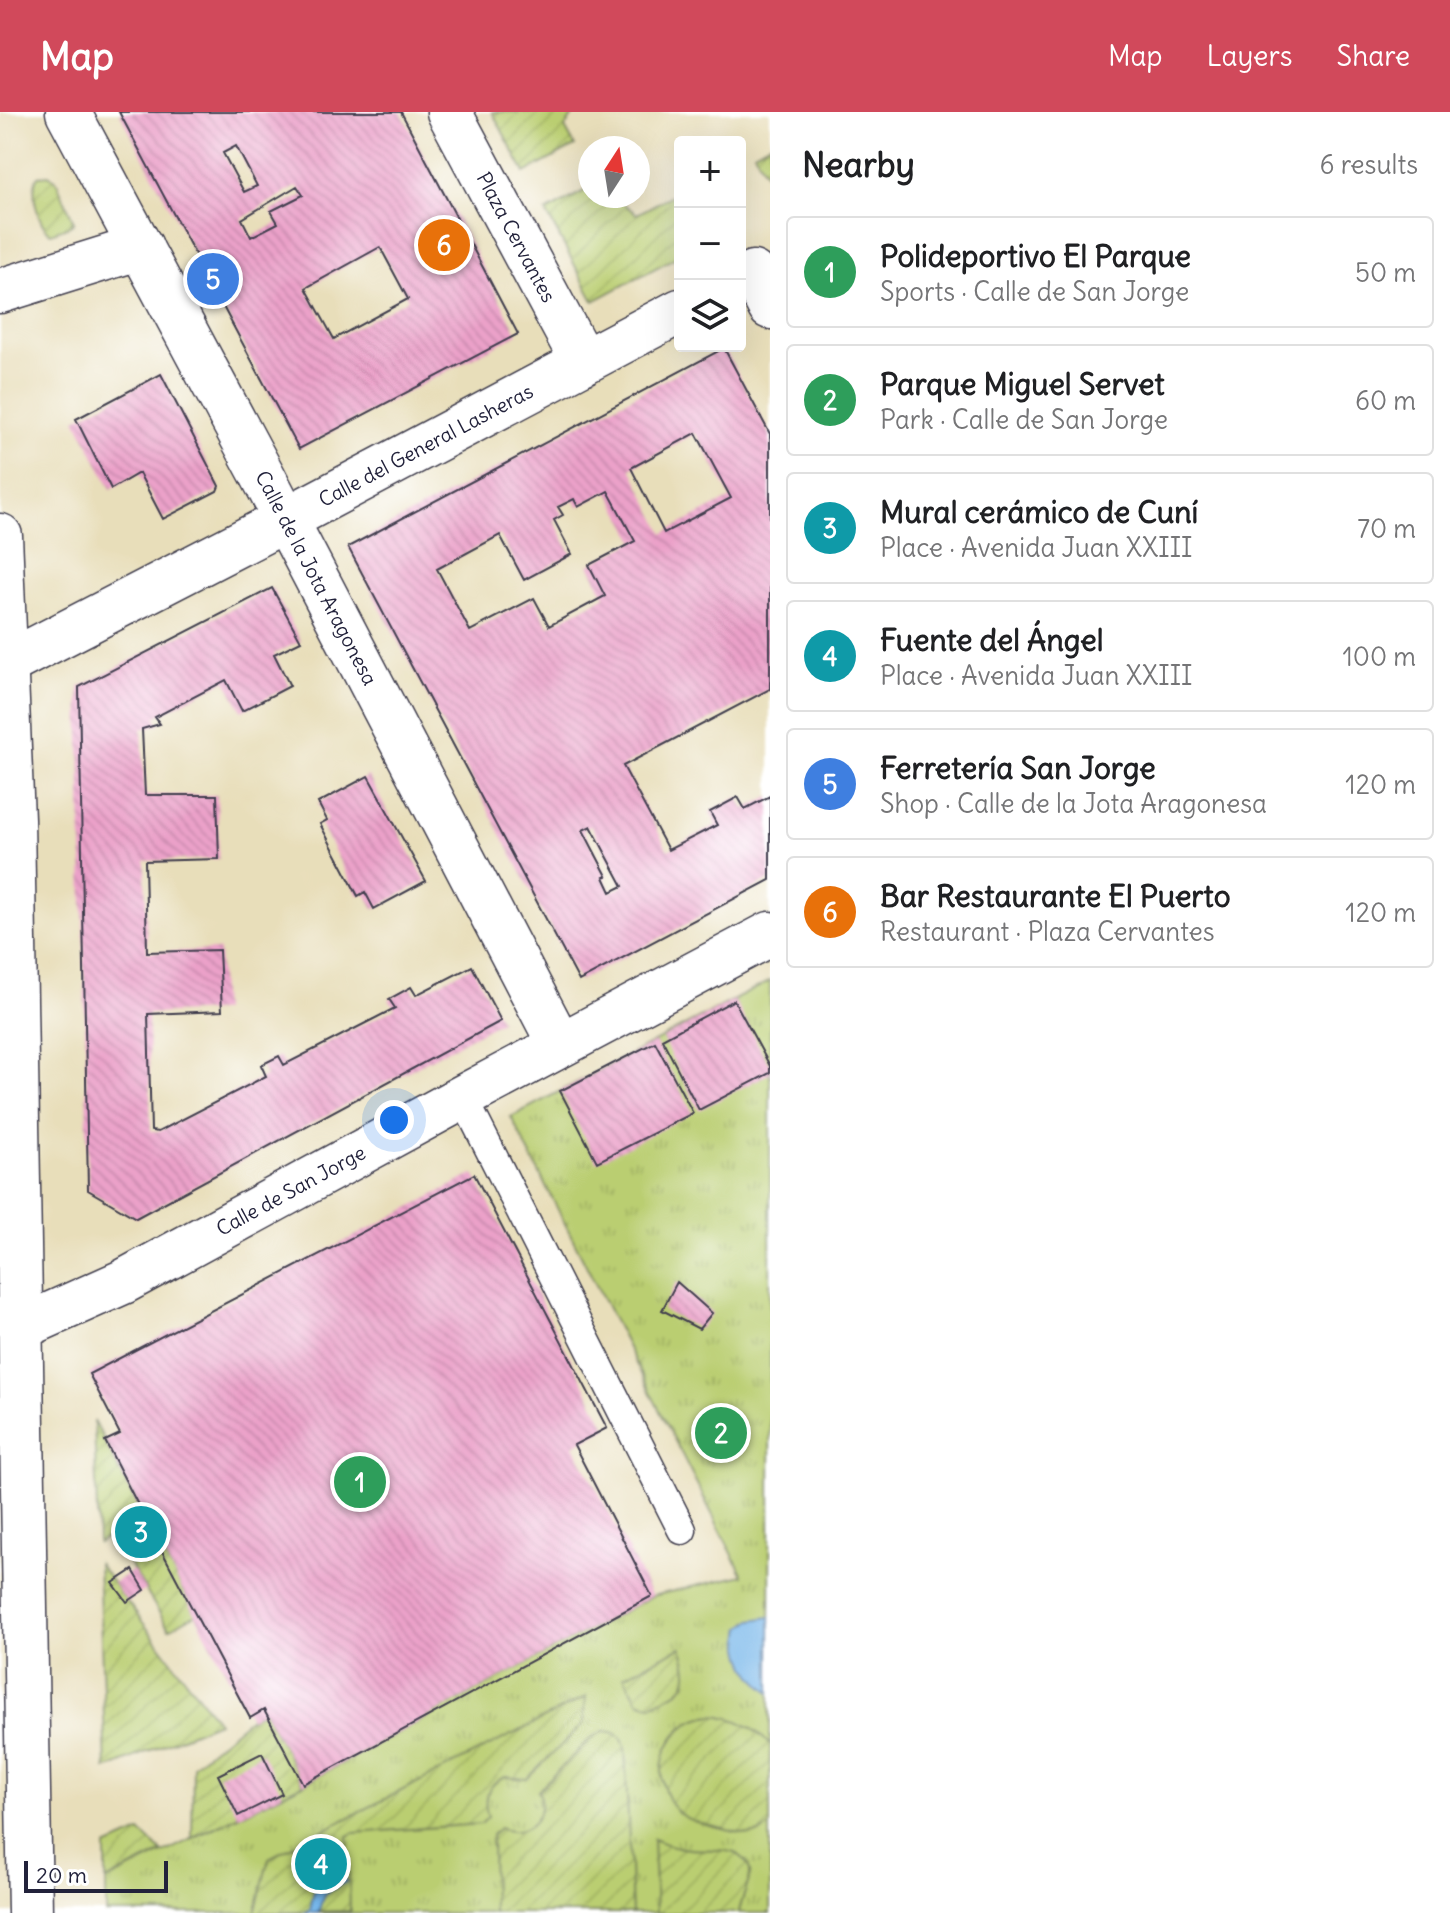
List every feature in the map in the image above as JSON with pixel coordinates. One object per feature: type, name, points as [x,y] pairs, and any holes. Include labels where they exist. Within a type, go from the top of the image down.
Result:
[{"type":"main road","name":"Calle de la Jota Aragonesa","points":[[68,112],[560,1045]]},
{"type":"main road","name":"Plaza Cervantes","points":[[449,112],[583,362]]},
{"type":"main road","points":[[0,291],[141,247]]},
{"type":"main road","name":"Calle del General Lasheras","points":[[3,666],[674,314]]},
{"type":"main road","points":[[0,536],[3,666],[12,819],[12,1445],[30,1913]]},
{"type":"main road","name":"Calle de San Jorge","points":[[13,1346],[123,1282],[770,934]]},
{"type":"lane","points":[[463,1097],[682,1530]]},
{"type":"green space","points":[[492,112],[575,112],[565,128],[575,146],[525,173]]},
{"type":"green space","points":[[770,143],[770,181],[754,152]]},
{"type":"green space","points":[[49,175],[57,182],[74,222],[51,233],[42,223],[34,189],[38,176]]},
{"type":"green space","points":[[674,194],[674,258],[594,301],[546,212],[578,195],[578,208],[629,208],[637,214]]},
{"type":"green space","points":[[770,981],[770,1913],[106,1913],[106,1881],[303,1784],[652,1596],[743,1575],[511,1117]]},
{"type":"green space","points":[[94,1421],[145,1519],[98,1543]]},
{"type":"green space","points":[[154,1536],[196,1614],[169,1629],[123,1553]]},
{"type":"green space","points":[[98,1563],[218,1722],[106,1769]]},
{"type":"green space","points":[[681,1647],[687,1670],[684,1685],[672,1695],[650,1705],[638,1701],[624,1676]]},
{"type":"green space","points":[[586,1697],[583,1724],[527,1779],[505,1777],[490,1788],[486,1798],[488,1817],[481,1824],[354,1833],[348,1836],[350,1911],[255,1913],[269,1858]]},
{"type":"green space","points":[[264,1710],[303,1784],[192,1838],[193,1765]]},
{"type":"green space","points":[[713,1715],[744,1724],[770,1745],[770,1827],[760,1833],[749,1835],[693,1821],[679,1813],[668,1799],[662,1769],[672,1739],[683,1727]]},
{"type":"green space","points":[[603,1731],[618,1735],[625,1747],[632,1913],[493,1913],[492,1835],[499,1828],[518,1831],[532,1823],[540,1809],[538,1790],[591,1738]]},
{"type":"green space","points":[[140,1832],[163,1852],[106,1881],[106,1847]]},
{"type":"green space","points":[[653,1839],[680,1848],[725,1851],[741,1856],[750,1875],[739,1913],[656,1913]]},
{"type":"water","points":[[770,1617],[770,1692],[750,1672],[743,1656],[741,1637],[742,1627],[752,1620]]},
{"type":"water","points":[[339,1863],[346,1882],[324,1894],[318,1913],[306,1913],[310,1910],[315,1885],[310,1876]]},
{"type":"building","points":[[119,112],[401,112],[518,334],[299,449]],"holes":[[[236,146],[257,186],[244,192],[223,153]],[[297,186],[303,195],[271,211],[278,223],[251,237],[242,219]],[[380,247],[408,299],[334,339],[306,288]]]},
{"type":"building","points":[[716,352],[726,352],[770,434],[770,689],[623,766],[668,850],[717,825],[710,812],[738,797],[745,809],[770,796],[770,880],[579,981],[348,547]],"holes":[[[696,433],[731,498],[664,533],[631,468]],[[608,491],[635,541],[589,565],[605,596],[549,626],[534,598],[470,631],[437,569],[500,535],[524,580],[572,554],[554,520],[563,515],[558,507],[574,499],[578,507]],[[591,826],[623,886],[611,892],[604,877],[607,876],[583,830]]]},
{"type":"building","points":[[161,374],[219,486],[217,491],[163,519],[139,473],[111,489],[76,419]]},
{"type":"building","points":[[272,588],[301,641],[274,654],[290,686],[242,711],[226,680],[155,717],[160,724],[142,729],[145,795],[217,795],[219,859],[145,861],[147,952],[219,950],[222,1011],[148,1014],[151,1131],[158,1132],[266,1076],[261,1065],[279,1056],[284,1065],[395,1008],[389,999],[411,987],[416,995],[472,966],[501,1021],[136,1218],[88,1190],[79,687]]},
{"type":"building","points":[[368,776],[426,881],[374,909],[365,892],[358,896],[320,824],[327,820],[318,803]]},
{"type":"building","points":[[734,1000],[770,1066],[770,1073],[699,1110],[662,1039]]},
{"type":"building","points":[[655,1042],[693,1113],[597,1162],[560,1091]]},
{"type":"building","points":[[474,1174],[607,1428],[574,1445],[652,1596],[303,1784],[264,1710],[250,1718],[154,1536],[105,1441],[120,1434],[89,1374]]},
{"type":"building","points":[[677,1282],[712,1313],[699,1329],[662,1310]]},
{"type":"building","points":[[133,1570],[145,1590],[127,1602],[113,1583]]},
{"type":"building","points":[[262,1753],[282,1794],[238,1816],[218,1775]]},
{"type":"place","name":"Bar Restaurante El Puerto","points":[[444,245]]},
{"type":"place","name":"Ferretería San Jorge","points":[[213,279]]},
{"type":"place","name":"Parque Miguel Servet","points":[[721,1433]]},
{"type":"place","name":"Polideportivo El Parque","points":[[360,1482]]},
{"type":"place","name":"Mural cerámico de Cuní","points":[[141,1532]]},
{"type":"place","name":"Fuente del Ángel","points":[[321,1864]]}]
